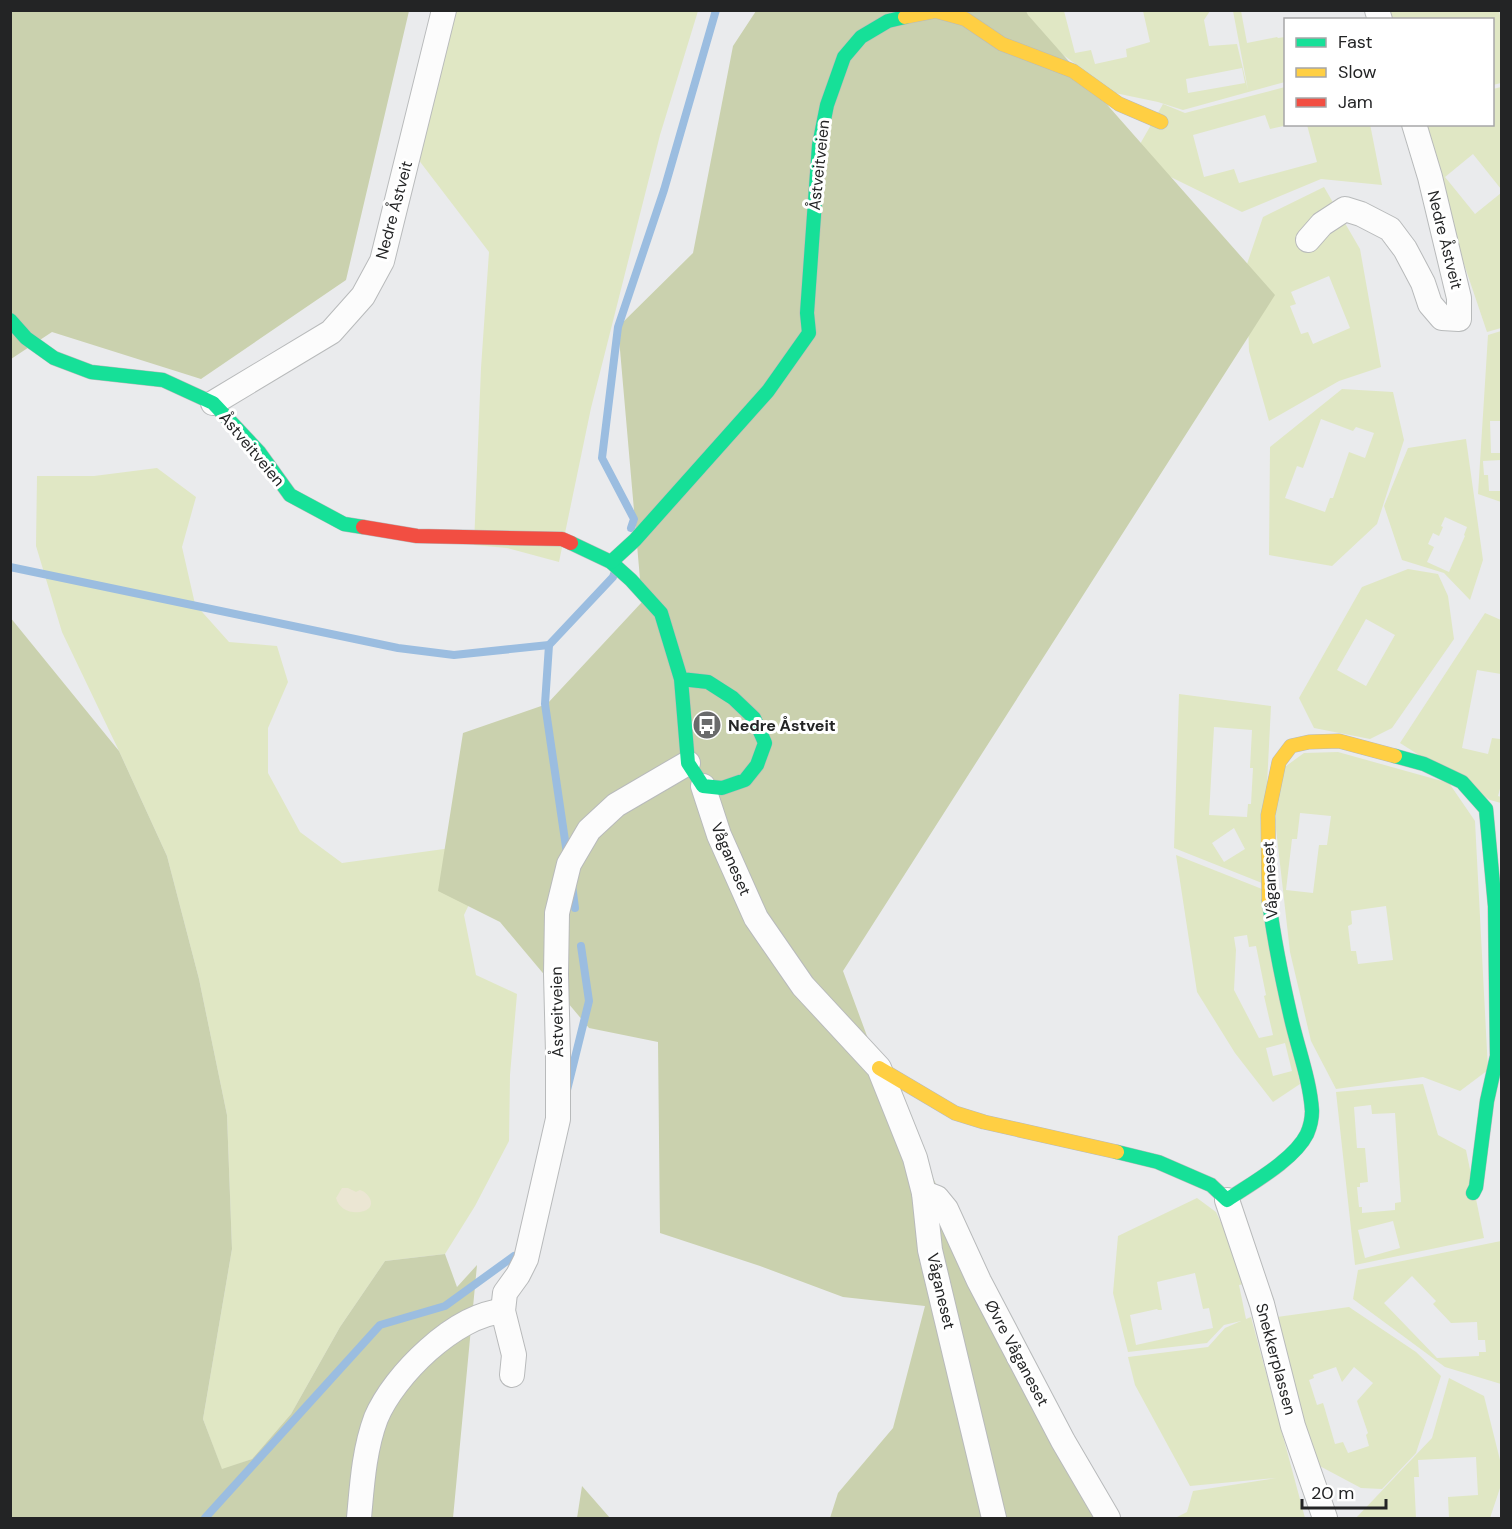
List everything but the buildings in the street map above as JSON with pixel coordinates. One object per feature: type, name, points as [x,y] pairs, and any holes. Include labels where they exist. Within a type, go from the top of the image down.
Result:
[{"type":"street","name":"Nedre Åstveit","points":[[213,403],[331,332],[363,296],[382,261],[444,10]]},
{"type":"street","name":"Åstveitveien","points":[[611,562],[635,540],[768,391],[809,333],[807,313],[819,145],[827,105],[843,57],[861,37],[888,21],[936,11],[965,19],[1002,44],[1073,71],[1119,104],[1161,122]]},
{"type":"street","name":"Nedre Åstveit","points":[[1308,240],[1322,224],[1345,209],[1361,214],[1390,229],[1405,249],[1423,284],[1430,304],[1442,318],[1459,319],[1459,298],[1430,177],[1415,126]]},
{"type":"street","name":"Åstveitveien","points":[[10,320],[26,338],[54,358],[91,372],[163,380],[213,403],[259,452],[290,495],[344,524],[417,536],[562,539],[611,562],[662,613],[681,679],[688,763],[703,786]]},
{"type":"street","points":[[681,679],[708,682],[733,698],[754,718],[765,743],[757,765],[745,780],[722,788],[703,786]]},
{"type":"street","name":"Våganeset","points":[[703,786],[719,835],[756,918],[803,986],[879,1068],[955,1113],[984,1122],[1158,1162],[1211,1185],[1227,1200],[1269,1172],[1298,1148],[1308,1132],[1312,1115],[1310,1094],[1293,1028],[1274,937],[1268,895],[1268,815],[1279,762],[1291,746],[1309,742],[1339,741],[1424,764],[1462,782],[1486,809],[1496,912],[1497,1056],[1487,1101],[1473,1193]]},
{"type":"street","name":"Åstveitveien","points":[[502,1311],[505,1293],[526,1259],[558,1119],[557,913],[569,864],[589,830],[616,805],[688,763]]},
{"type":"street","name":"Våganeset","points":[[879,1068],[915,1158],[924,1193],[930,1250],[994,1518]]},
{"type":"street","name":"Øvre Våganeset","points":[[924,1193],[937,1198],[946,1209],[984,1291],[1108,1518]]},
{"type":"street","name":"Snekkerplassen","points":[[1227,1200],[1262,1304],[1293,1426],[1325,1518]]},
{"type":"street","points":[[359,1518],[368,1446],[376,1419],[397,1383],[420,1358],[456,1328],[487,1314],[502,1311],[514,1355],[512,1375]]},
{"type":"green space","points":[[1002,10],[1064,11],[1075,53],[1091,50],[1095,64],[1127,57],[1126,49],[1150,42],[1143,11],[1210,11],[1204,20],[1209,46],[1237,44],[1248,90],[1233,11],[1241,11],[1247,43],[1284,37],[1284,82],[1183,110],[1115,93]],"holes":[[[1242,68],[1245,83],[1188,93],[1186,79]]]},
{"type":"green space","points":[[11,11],[409,11],[346,280],[201,379],[52,332],[11,359]]},
{"type":"green space","points":[[446,11],[698,11],[660,135],[591,408],[559,562],[507,548],[474,545],[481,368],[489,252],[408,146]]},
{"type":"green space","points":[[756,11],[1026,11],[1275,295],[843,971],[881,1074],[1021,1354],[1096,1518],[830,1518],[838,1493],[893,1428],[925,1306],[843,1297],[760,1266],[660,1233],[658,1042],[589,1028],[500,922],[438,891],[463,733],[547,704],[642,602],[618,327],[693,253],[733,46]]},
{"type":"green space","points":[[1379,11],[1499,11],[1502,24],[1501,83],[1494,85],[1494,18],[1382,18]]},
{"type":"green space","points":[[1284,87],[1284,126],[1270,129],[1265,115],[1193,135],[1204,177],[1234,169],[1239,183],[1317,162],[1307,126],[1370,126],[1382,185],[1321,179],[1242,212],[1132,158],[1163,104],[1185,113]]},
{"type":"green space","points":[[1501,87],[1501,189],[1473,154],[1445,177],[1475,214],[1501,193],[1501,328],[1487,332],[1417,126],[1494,126],[1494,89]]},
{"type":"green space","points":[[1324,187],[1360,249],[1381,367],[1339,381],[1269,421],[1249,351],[1246,267],[1263,217]],"holes":[[[1329,276],[1350,328],[1313,344],[1308,332],[1301,334],[1290,306],[1296,304],[1291,292]]]},
{"type":"green space","points":[[1501,331],[1501,421],[1490,421],[1491,453],[1501,453],[1501,460],[1483,461],[1484,475],[1488,475],[1489,491],[1501,491],[1501,502],[1478,494],[1488,335]]},
{"type":"green space","points":[[1342,389],[1393,392],[1404,440],[1377,524],[1332,566],[1269,555],[1270,447]],"holes":[[[1321,419],[1353,431],[1356,427],[1374,433],[1365,458],[1349,452],[1333,498],[1330,498],[1325,512],[1285,498],[1297,466],[1303,468]]]},
{"type":"green space","points":[[1466,439],[1483,560],[1470,600],[1444,573],[1402,560],[1384,506],[1408,448]],"holes":[[[1445,517],[1467,527],[1449,572],[1427,562],[1434,547],[1428,544],[1433,533],[1439,536]]]},
{"type":"green space","points":[[157,468],[196,497],[182,547],[195,604],[229,642],[277,646],[288,682],[268,728],[268,773],[300,832],[342,863],[466,846],[495,850],[464,915],[476,975],[517,994],[510,1075],[509,1141],[475,1206],[445,1254],[385,1261],[340,1327],[291,1414],[252,1459],[222,1470],[203,1419],[232,1249],[227,1115],[199,979],[167,856],[62,632],[36,546],[37,476],[94,476]]},
{"type":"green space","points":[[1408,569],[1438,574],[1448,596],[1454,639],[1392,728],[1370,739],[1314,728],[1299,698],[1362,587]],"holes":[[[1366,619],[1395,635],[1366,686],[1337,670]]]},
{"type":"green space","points":[[1485,613],[1501,620],[1501,674],[1477,670],[1462,748],[1488,754],[1492,738],[1500,739],[1501,733],[1501,785],[1498,796],[1501,797],[1501,803],[1490,800],[1400,743]]},
{"type":"green space","points":[[10,617],[119,751],[167,856],[199,979],[227,1115],[232,1249],[203,1419],[222,1469],[252,1459],[291,1414],[340,1327],[385,1261],[445,1254],[457,1287],[477,1265],[453,1518],[11,1518]]},
{"type":"green space","points":[[1179,694],[1271,706],[1262,883],[1174,848]],"holes":[[[1214,727],[1252,730],[1251,804],[1248,804],[1247,817],[1209,815]],[[1234,828],[1245,849],[1224,862],[1212,843]]]},
{"type":"green space","points":[[1338,752],[1449,783],[1475,821],[1488,1070],[1460,1091],[1423,1077],[1336,1089],[1311,1041],[1290,952],[1275,820],[1282,769],[1304,753]],"holes":[[[1300,813],[1331,816],[1327,845],[1319,845],[1313,893],[1286,890],[1292,839],[1297,839]],[[1386,906],[1393,960],[1358,964],[1356,951],[1351,951],[1348,926],[1352,924],[1351,911]]]},
{"type":"green space","points":[[1176,855],[1262,889],[1300,1084],[1273,1102],[1235,1053],[1197,992]],"holes":[[[1247,935],[1249,947],[1256,946],[1273,1035],[1259,1038],[1234,990],[1236,950],[1234,937]],[[1285,1043],[1292,1071],[1273,1076],[1266,1048]]]},
{"type":"green space","points":[[1423,1084],[1438,1135],[1466,1150],[1484,1238],[1355,1265],[1336,1092]],"holes":[[[1371,1105],[1372,1114],[1395,1113],[1401,1202],[1395,1203],[1395,1210],[1362,1213],[1362,1207],[1359,1207],[1357,1187],[1360,1187],[1360,1183],[1368,1182],[1365,1148],[1357,1148],[1354,1107]],[[1393,1221],[1400,1248],[1365,1258],[1358,1230]]]},
{"type":"green space","points":[[1197,1198],[1216,1212],[1250,1283],[1239,1285],[1246,1319],[1251,1317],[1305,1518],[1175,1518],[1187,1512],[1193,1491],[1276,1478],[1190,1486],[1135,1385],[1128,1357],[1208,1347],[1225,1328],[1241,1321],[1224,1325],[1207,1343],[1128,1352],[1113,1293],[1118,1236]],"holes":[[[1195,1273],[1203,1309],[1209,1308],[1213,1328],[1136,1345],[1130,1315],[1162,1310],[1157,1282]]]},
{"type":"green space","points":[[1501,1241],[1501,1384],[1445,1367],[1353,1299],[1358,1270]],"holes":[[[1412,1276],[1436,1301],[1433,1304],[1451,1323],[1477,1322],[1478,1340],[1485,1340],[1486,1352],[1479,1352],[1479,1356],[1437,1358],[1384,1303]]]},
{"type":"green space","points":[[1349,1307],[1416,1352],[1441,1376],[1416,1453],[1382,1489],[1361,1488],[1314,1463],[1277,1317]],"holes":[[[1336,1367],[1342,1382],[1354,1367],[1373,1383],[1357,1401],[1368,1433],[1366,1435],[1369,1446],[1348,1453],[1343,1442],[1335,1444],[1323,1403],[1317,1405],[1309,1380],[1314,1378],[1313,1375]]]},
{"type":"green space","points":[[1449,1378],[1484,1396],[1501,1464],[1501,1485],[1490,1518],[1449,1518],[1448,1497],[1478,1495],[1476,1457],[1418,1460],[1419,1477],[1414,1477],[1416,1518],[1356,1518],[1432,1438]]},
{"type":"green space","points":[[582,1486],[610,1518],[577,1518]]},
{"type":"sand","points":[[342,1188],[356,1192],[360,1190],[367,1194],[371,1200],[368,1209],[351,1212],[340,1206],[336,1198]]},
{"type":"waterway","points":[[631,528],[634,519],[602,458],[618,327],[664,190],[716,10]]},
{"type":"waterway","points":[[10,567],[398,648],[454,655],[549,645],[614,574]]},
{"type":"waterway","points":[[549,645],[545,704],[567,854]]},
{"type":"waterway","points":[[572,885],[575,908]]},
{"type":"waterway","points":[[567,1090],[589,1001],[581,946]]},
{"type":"waterway","points":[[205,1518],[380,1325],[445,1306],[514,1256]]},
{"type":"traffic: fast","points":[[611,562],[635,540],[768,391],[809,333],[807,313],[819,145],[827,105],[844,57],[861,37],[888,21],[905,17]]},
{"type":"traffic: fast","points":[[10,320],[26,338],[54,358],[91,372],[163,380],[213,403],[259,452],[290,495],[344,524],[363,527]]},
{"type":"traffic: fast","points":[[571,543],[611,562],[661,613],[681,679],[688,763],[703,786],[722,788],[745,780],[757,765],[765,743],[754,718],[733,698],[708,682],[681,679]]},
{"type":"traffic: fast","points":[[1395,756],[1424,764],[1462,782],[1486,809],[1495,906],[1497,1056],[1487,1101],[1476,1187],[1473,1193]]},
{"type":"traffic: fast","points":[[1117,1152],[1158,1162],[1211,1185],[1227,1200],[1283,1162],[1301,1144],[1312,1117],[1311,1099],[1284,989],[1269,901]]},
{"type":"traffic: slow","points":[[905,17],[936,11],[965,19],[1002,44],[1073,71],[1119,104],[1161,122]]},
{"type":"traffic: slow","points":[[1269,901],[1268,815],[1279,762],[1291,746],[1309,742],[1339,741],[1395,756]]},
{"type":"traffic: slow","points":[[879,1068],[955,1113],[984,1122],[1117,1152]]},
{"type":"traffic: jam","points":[[363,527],[417,536],[562,539],[571,543]]},
{"type":"place","name":"Nedre Åstveit","points":[[707,725]]}]
